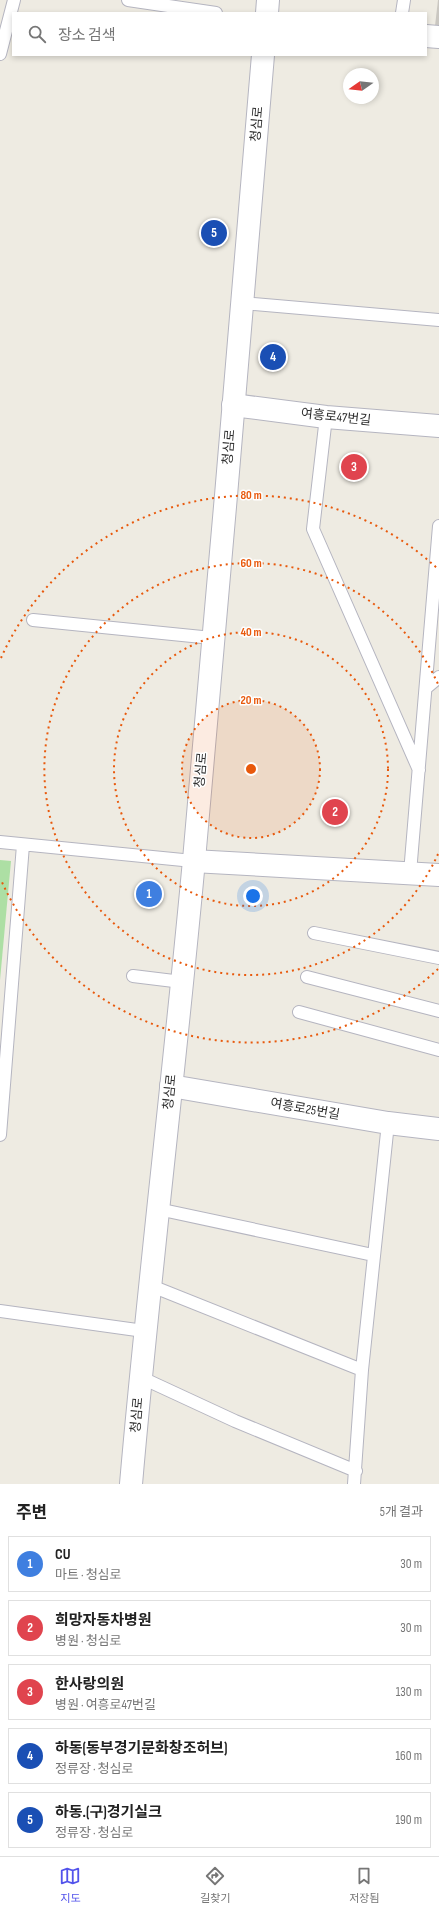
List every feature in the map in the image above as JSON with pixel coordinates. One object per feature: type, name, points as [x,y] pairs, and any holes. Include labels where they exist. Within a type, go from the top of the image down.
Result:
[{"type":"street","points":[[267,12],[268,0]]},
{"type":"street","points":[[427,36],[439,37]]},
{"type":"street","name":"청심로","points":[[131,1484],[144,1331],[194,861],[263,56]]},
{"type":"street","name":"여흥로47번길","points":[[233,405],[326,416],[439,426]]},
{"type":"street","points":[[194,861],[439,875]]},
{"type":"street","name":"여흥로25번길","points":[[171,1086],[388,1123],[439,1128]]},
{"type":"lane","points":[[0,54],[14,0]]},
{"type":"lane","points":[[128,0],[209,12]]},
{"type":"lane","points":[[402,12],[404,0]]},
{"type":"lane","points":[[242,303],[439,320]]},
{"type":"lane","points":[[326,416],[313,529],[419,770]]},
{"type":"lane","points":[[410,873],[439,526]]},
{"type":"lane","points":[[33,620],[212,638]]},
{"type":"lane","points":[[426,688],[439,677]]},
{"type":"lane","points":[[0,842],[194,861]]},
{"type":"lane","points":[[0,1134],[23,845]]},
{"type":"lane","points":[[314,933],[439,958]]},
{"type":"lane","points":[[133,976],[182,982]]},
{"type":"lane","points":[[307,977],[439,1011]]},
{"type":"lane","points":[[299,1012],[439,1050]]},
{"type":"lane","points":[[354,1484],[372,1255],[388,1123]]},
{"type":"lane","points":[[158,1209],[372,1255]]},
{"type":"lane","points":[[149,1285],[362,1370]]},
{"type":"lane","points":[[0,1311],[144,1331]]},
{"type":"lane","points":[[140,1377],[235,1420],[356,1471]]},
{"type":"green space","points":[[0,860],[11,861],[0,980]]},
{"type":"building","points":[[438,0],[439,26],[435,26]]},
{"type":"place","name":"하동.(구)경기실크","points":[[214,233]]},
{"type":"place","name":"하동(동부경기문화창조허브)","points":[[273,357]]},
{"type":"place","name":"한사랑의원","points":[[354,467]]},
{"type":"place","name":"희망자동차병원","points":[[335,812]]},
{"type":"place","name":"CU","points":[[149,894]]}]
